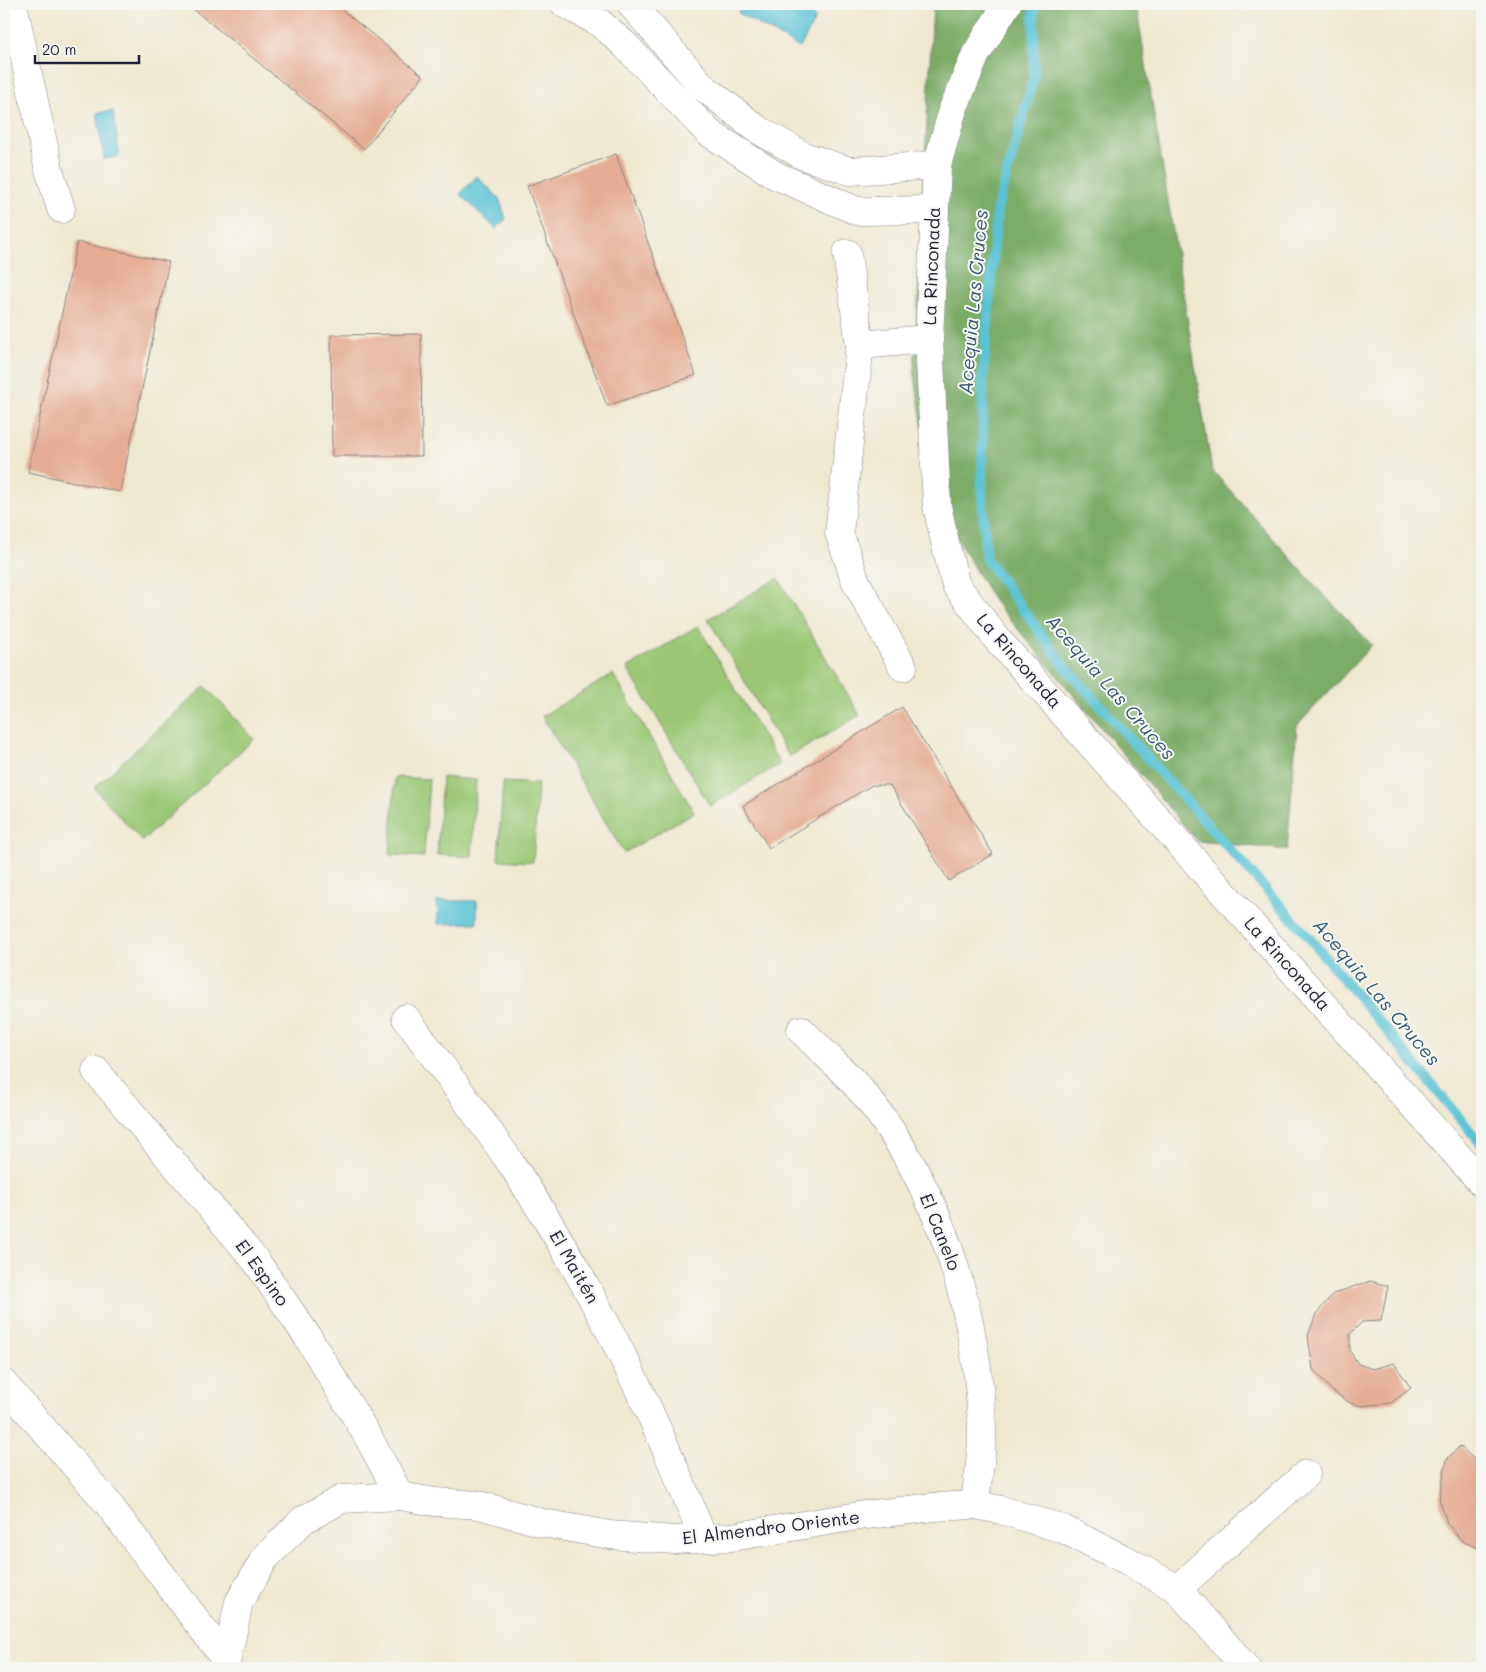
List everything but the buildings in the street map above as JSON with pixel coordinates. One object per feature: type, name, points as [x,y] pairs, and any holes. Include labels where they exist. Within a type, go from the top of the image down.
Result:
[{"type":"street","points":[[14,4],[49,170],[61,209]]},
{"type":"street","points":[[565,4],[600,23],[624,44],[708,132],[775,175],[857,211],[935,210]]},
{"type":"street","points":[[631,4],[702,86],[756,128],[804,156],[850,170],[937,165]]},
{"type":"street","name":"La Rinconada","points":[[1007,4],[976,54],[953,109],[937,165],[929,339],[937,506],[956,585],[997,639],[1482,1184]]},
{"type":"street","points":[[847,253],[860,345],[840,533],[856,582],[903,667]]},
{"type":"street","points":[[860,345],[929,339]]},
{"type":"street","name":"El Maitén","points":[[406,1018],[512,1166],[596,1305],[662,1436],[702,1538]]},
{"type":"street","name":"El Canelo","points":[[801,1030],[871,1102],[904,1150],[951,1252],[965,1305],[978,1370],[982,1432],[975,1505]]},
{"type":"street","name":"El Espino","points":[[96,1071],[256,1261],[307,1336],[400,1496]]},
{"type":"street","points":[[4,1384],[106,1501],[225,1664]]},
{"type":"street","points":[[1177,1590],[1306,1474]]},
{"type":"street","name":"El Almendro Oriente","points":[[225,1664],[239,1602],[265,1558],[303,1520],[342,1499],[400,1496],[435,1502],[479,1504],[543,1522],[610,1535],[674,1540],[732,1537],[858,1516],[975,1505],[1001,1510],[1063,1529],[1126,1560],[1177,1590],[1246,1668]]},
{"type":"green space","points":[[933,4],[1136,4],[1212,470],[1320,591],[1372,645],[1297,726],[1287,850],[1197,841],[994,601],[934,501],[914,370]]},
{"type":"green space","points":[[778,578],[860,715],[789,757],[708,619]]},
{"type":"green space","points":[[698,626],[780,764],[710,806],[627,668]]},
{"type":"green space","points":[[613,674],[694,812],[624,853],[542,716]]},
{"type":"green space","points":[[205,686],[254,739],[142,841],[94,788]]},
{"type":"green space","points":[[395,777],[429,779],[424,857],[390,855]]},
{"type":"green space","points":[[442,777],[476,780],[472,857],[437,855]]},
{"type":"green space","points":[[503,782],[538,784],[533,862],[498,860]]},
{"type":"water","points":[[743,4],[790,4],[816,18],[800,48],[738,13]]},
{"type":"water","points":[[113,111],[120,156],[104,159],[97,113]]},
{"type":"water","points":[[477,176],[499,198],[506,219],[496,229],[460,194]]},
{"type":"water","points":[[437,901],[477,901],[477,923],[438,924]]},
{"type":"waterway","name":"Acequia Las Cruces","points":[[1034,4],[1034,77],[997,209],[983,380],[982,495],[986,559],[1062,663],[1306,934],[1482,1145]]}]
